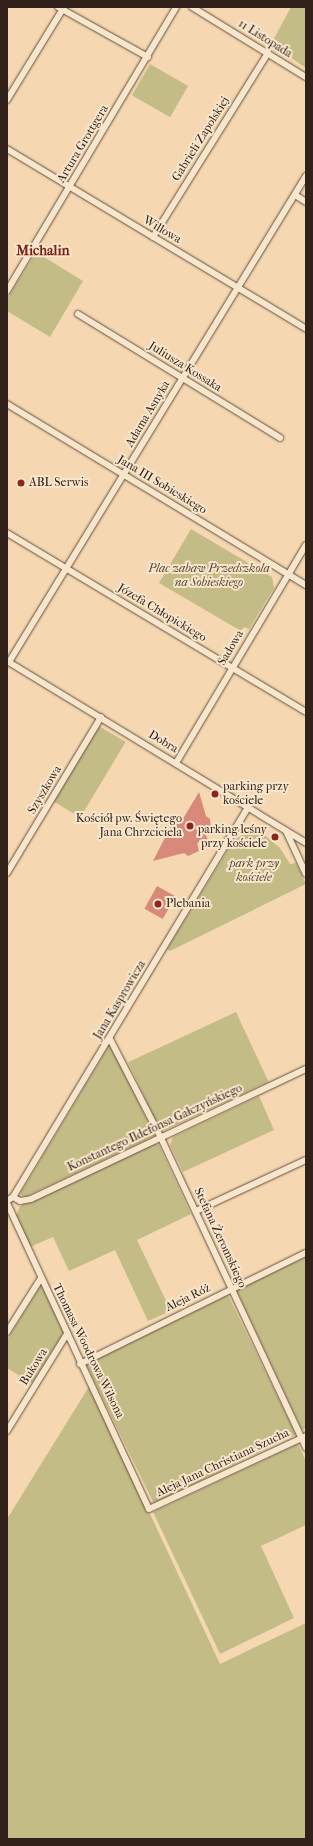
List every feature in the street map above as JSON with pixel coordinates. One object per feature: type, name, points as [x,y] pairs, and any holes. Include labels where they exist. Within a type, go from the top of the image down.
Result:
[{"type":"street","name":"Artura Grottgera","points":[[7,291],[148,57],[176,7]]},
{"type":"street","name":"11 Listopada","points":[[192,7],[306,77]]},
{"type":"street","points":[[7,100],[62,8],[148,57]]},
{"type":"street","name":"Gabrieli Zapolskiej","points":[[153,237],[268,53]]},
{"type":"street","name":"Willowa","points":[[7,149],[306,329]]},
{"type":"street","name":"Adama Asnyka","points":[[8,662],[306,176]]},
{"type":"street","points":[[295,195],[306,202]]},
{"type":"street","name":"Juliusza Kossaka","points":[[78,314],[280,438]]},
{"type":"street","name":"Jana III Sobieskiego","points":[[7,404],[306,585]]},
{"type":"street","name":"Józefa Chłopickiego","points":[[7,533],[306,712]]},
{"type":"street","name":"Sadowa","points":[[176,763],[306,545]]},
{"type":"street","name":"Dobra","points":[[8,662],[101,717],[306,843]]},
{"type":"street","name":"Szyszkowa","points":[[7,873],[101,717]]},
{"type":"street","name":"Jana Kasprowicza","points":[[7,1202],[13,1197],[110,1039],[248,807]]},
{"type":"street","points":[[286,831],[306,874]]},
{"type":"street","name":"Stefana Żeromskiego","points":[[110,1039],[161,1138],[304,1437],[306,1448]]},
{"type":"street","name":"Konstantego Ildefonsa Gałczyńskiego","points":[[13,1197],[20,1201],[31,1199],[306,1069]]},
{"type":"street","points":[[196,1212],[306,1160]]},
{"type":"street","name":"Thomasa Woodrowa Wilsona","points":[[7,1202],[40,1278],[149,1509]]},
{"type":"street","name":"Aleja Róż","points":[[80,1364],[232,1288],[306,1253]]},
{"type":"street","points":[[7,1332],[40,1278]]},
{"type":"street","name":"Bukowa","points":[[7,1431],[67,1334]]},
{"type":"street","name":"Aleja Jana Christiana Szucha","points":[[149,1509],[304,1437]]},
{"type":"green space","points":[[291,7],[306,7],[306,68],[271,44]]},
{"type":"green space","points":[[150,64],[188,86],[170,117],[132,95]]},
{"type":"green space","points":[[36,252],[83,281],[50,337],[7,311],[7,299]]},
{"type":"green space","name":"Plac zabaw Przedszkola na Sobieskiego","points":[[191,529],[272,577],[274,588],[249,629],[244,627],[241,631],[159,583]]},
{"type":"green space","points":[[99,726],[126,742],[80,817],[54,801]]},
{"type":"green space","name":"park przy kościele","points":[[262,833],[280,848],[290,864],[296,863],[306,884],[170,951],[167,949],[234,840],[244,834]]},
{"type":"green space","points":[[236,1012],[269,1082],[161,1132],[128,1062]]},
{"type":"green space","points":[[110,1044],[155,1136],[25,1197],[20,1194]]},
{"type":"green space","points":[[259,1096],[274,1130],[183,1172],[170,1145],[173,1137]]},
{"type":"green space","points":[[154,1143],[159,1145],[191,1214],[137,1240],[171,1311],[148,1321],[115,1250],[69,1271],[53,1237],[30,1247],[16,1216],[20,1206]]},
{"type":"green space","points":[[306,1257],[306,1428],[302,1430],[236,1289]]},
{"type":"green space","points":[[41,1285],[64,1332],[32,1383],[7,1368],[7,1340]]},
{"type":"green space","points":[[228,1295],[296,1434],[154,1504],[86,1364]]},
{"type":"green space","points":[[90,1385],[220,1664],[306,1623],[306,1839],[7,1839],[7,1519]]},
{"type":"green space","points":[[298,1444],[306,1461],[306,1525],[261,1546],[294,1618],[220,1654],[153,1512]]},
{"type":"building","name":"Kościół pw. Świętego Jana Chrzciciela","points":[[199,792],[206,816],[210,819],[211,831],[205,832],[208,841],[197,843],[199,851],[188,856],[184,853],[153,861],[173,822],[184,817]]},
{"type":"building","name":"Plebania","points":[[157,886],[175,896],[163,919],[144,909]]},
{"type":"place","name":"ABL Serwis","points":[[21,483]]},
{"type":"place","name":"parking przy kościele","points":[[215,794]]},
{"type":"place","name":"Kościół pw. Świętego Jana Chrzciciela","points":[[190,826]]},
{"type":"place","name":"parking leśny przy kościele","points":[[275,837]]},
{"type":"place","name":"Plebania","points":[[158,904]]},
{"type":"district","name":"Michalin","points":[[43,251]]}]
